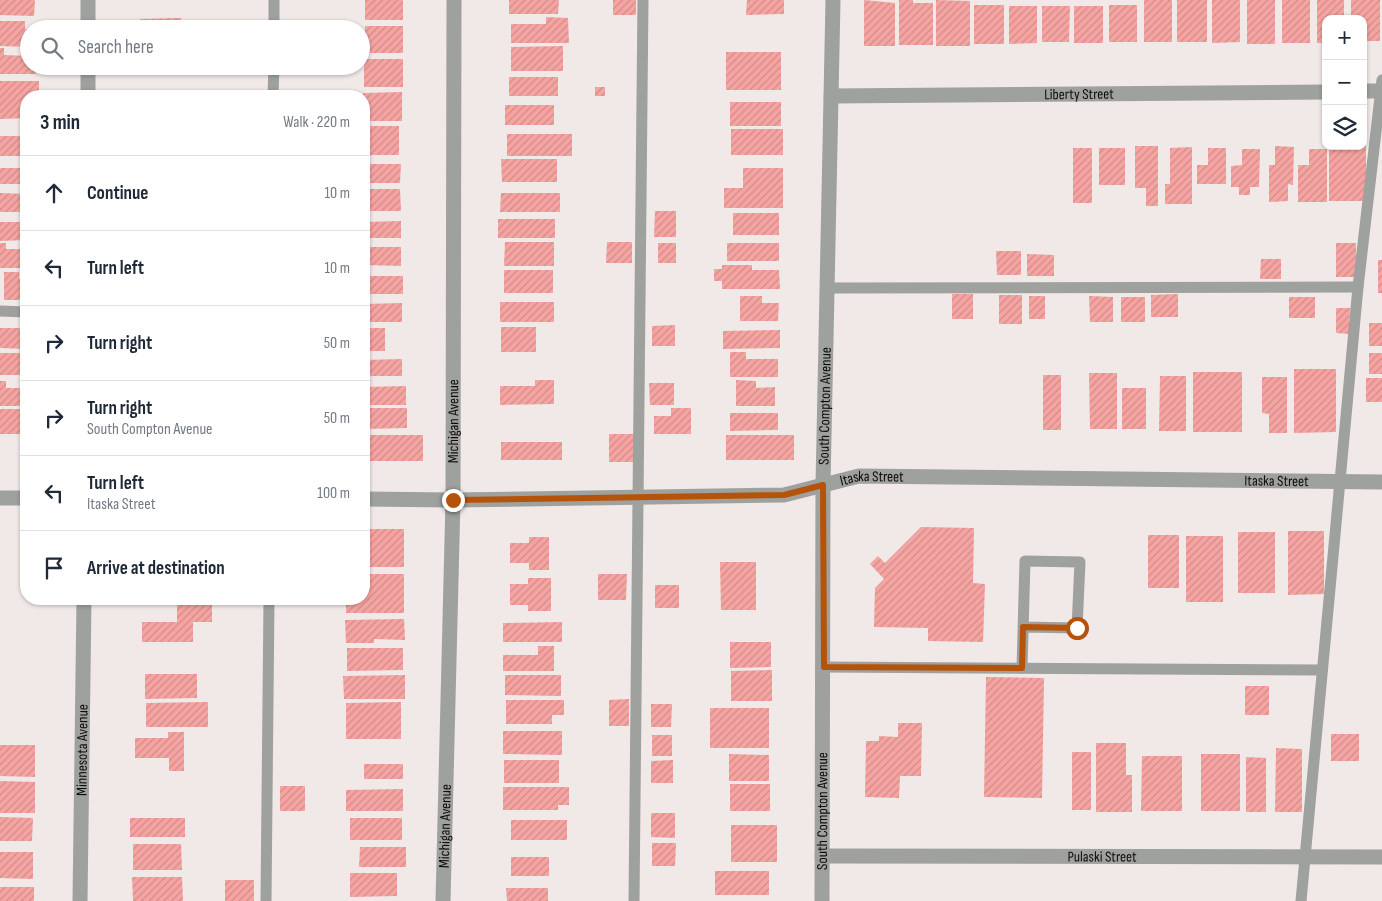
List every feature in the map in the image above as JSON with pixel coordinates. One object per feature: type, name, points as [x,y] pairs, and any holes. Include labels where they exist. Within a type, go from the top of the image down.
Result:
[{"type":"street","points":[[88,0],[88,20]]},
{"type":"street","name":"Michigan Avenue","points":[[443,901],[453,500],[454,0]]},
{"type":"street","name":"South Compton Avenue","points":[[822,901],[823,485],[829,288],[833,0]]},
{"type":"street","points":[[88,75],[88,90]]},
{"type":"street","points":[[1367,90],[1382,87]]},
{"type":"street","name":"Liberty Street","points":[[831,96],[1322,92]]},
{"type":"street","name":"Itaska Street","points":[[370,499],[453,500],[784,495],[859,476],[1382,482]]},
{"type":"street","points":[[0,498],[20,498]]},
{"type":"street","name":"Minnesota Avenue","points":[[80,901],[84,605]]},
{"type":"street","name":"Pulaski Street","points":[[822,856],[1382,857]]},
{"type":"lane","points":[[274,0],[274,20]]},
{"type":"lane","points":[[634,901],[644,0]]},
{"type":"lane","points":[[273,90],[274,75]]},
{"type":"lane","points":[[1302,901],[1322,670],[1342,481],[1358,287],[1382,87]]},
{"type":"lane","points":[[829,288],[1358,287]]},
{"type":"lane","points":[[0,311],[20,312]]},
{"type":"lane","points":[[1022,668],[1023,627],[1025,561],[1080,562],[1077,628],[1023,627]]},
{"type":"lane","points":[[266,901],[269,605]]},
{"type":"lane","points":[[824,667],[1322,670]]},
{"type":"building","points":[[0,0],[35,0],[34,16],[0,15]]},
{"type":"building","points":[[365,0],[403,0],[403,20],[365,20]]},
{"type":"building","points":[[509,0],[559,0],[558,14],[509,14]]},
{"type":"building","points":[[613,0],[636,0],[636,15],[613,15]]},
{"type":"building","points":[[747,0],[784,0],[784,14],[746,15]]},
{"type":"building","points":[[864,0],[895,3],[895,46],[864,46]]},
{"type":"building","points":[[899,0],[913,0],[913,3],[933,3],[933,45],[899,45]]},
{"type":"building","points":[[936,0],[970,1],[970,46],[936,46]]},
{"type":"building","points":[[1144,0],[1172,0],[1172,42],[1144,42]]},
{"type":"building","points":[[1177,0],[1207,0],[1207,42],[1177,42]]},
{"type":"building","points":[[1212,0],[1240,0],[1240,42],[1212,43]]},
{"type":"building","points":[[1247,0],[1275,0],[1275,44],[1247,44]]},
{"type":"building","points":[[1282,0],[1310,0],[1310,43],[1282,43]]},
{"type":"building","points":[[1317,0],[1344,0],[1344,15],[1322,15],[1322,43],[1317,43]]},
{"type":"building","points":[[1351,0],[1380,0],[1380,41],[1367,41],[1367,15],[1351,15]]},
{"type":"building","points":[[974,5],[1004,5],[1004,44],[974,44]]},
{"type":"building","points":[[1109,5],[1137,5],[1137,42],[1109,42]]},
{"type":"building","points":[[1009,6],[1037,6],[1037,43],[1009,44]]},
{"type":"building","points":[[1042,6],[1070,6],[1069,42],[1042,42]]},
{"type":"building","points":[[1074,6],[1103,6],[1103,43],[1074,43]]},
{"type":"building","points":[[546,17],[568,18],[569,43],[511,43],[511,24],[546,24]]},
{"type":"building","points":[[181,18],[181,20],[140,20]]},
{"type":"building","points":[[0,21],[20,21],[20,47],[0,46]]},
{"type":"building","points":[[370,26],[403,26],[403,53],[370,53]]},
{"type":"building","points":[[563,46],[563,71],[511,71],[511,47]]},
{"type":"building","points":[[0,48],[4,48],[4,55],[20,56],[20,74],[0,74]]},
{"type":"building","points":[[726,52],[781,52],[781,90],[726,90]]},
{"type":"building","points":[[370,59],[403,59],[403,87],[364,87],[364,75],[370,75]]},
{"type":"building","points":[[509,77],[558,77],[558,96],[509,96]]},
{"type":"building","points":[[0,81],[39,81],[39,90],[20,90],[20,118],[0,119]]},
{"type":"building","points":[[595,87],[605,87],[605,96],[595,96]]},
{"type":"building","points":[[402,92],[402,121],[370,121],[370,93]]},
{"type":"building","points":[[730,102],[781,102],[781,126],[730,126]]},
{"type":"building","points":[[505,105],[554,105],[554,125],[505,125]]},
{"type":"building","points":[[370,126],[399,126],[399,155],[370,155]]},
{"type":"building","points":[[731,129],[783,129],[783,155],[731,155]]},
{"type":"building","points":[[507,134],[572,134],[572,156],[507,156]]},
{"type":"building","points":[[0,136],[20,136],[20,156],[0,156]]},
{"type":"building","points":[[1135,146],[1158,146],[1158,206],[1146,206],[1146,188],[1135,188]]},
{"type":"building","points":[[1275,146],[1294,147],[1293,185],[1288,184],[1288,201],[1269,202],[1269,165],[1275,165]]},
{"type":"building","points":[[1192,147],[1192,204],[1165,204],[1165,184],[1170,184],[1170,148]]},
{"type":"building","points":[[1073,148],[1092,148],[1092,203],[1073,203]]},
{"type":"building","points":[[1099,148],[1125,148],[1125,185],[1099,185]]},
{"type":"building","points":[[1208,148],[1226,148],[1226,184],[1197,184],[1197,165],[1208,165]]},
{"type":"building","points":[[1242,149],[1260,149],[1259,187],[1250,187],[1250,195],[1239,195],[1239,187],[1231,187],[1231,166],[1242,165]]},
{"type":"building","points":[[1309,149],[1327,150],[1327,202],[1298,202],[1298,165],[1309,165]]},
{"type":"building","points":[[1329,150],[1366,150],[1366,201],[1329,201]]},
{"type":"building","points":[[501,159],[557,159],[557,182],[502,182]]},
{"type":"building","points":[[370,164],[401,164],[400,183],[370,183]]},
{"type":"building","points":[[0,168],[20,168],[20,184],[0,184]]},
{"type":"building","points":[[743,168],[783,168],[783,208],[724,208],[724,188],[743,188]]},
{"type":"building","points":[[370,189],[400,189],[401,211],[370,211]]},
{"type":"building","points":[[0,193],[20,194],[20,212],[0,212]]},
{"type":"building","points":[[501,193],[560,193],[560,212],[500,212]]},
{"type":"building","points":[[655,211],[676,211],[676,237],[654,237]]},
{"type":"building","points":[[733,213],[779,213],[779,235],[733,235]]},
{"type":"building","points":[[498,219],[555,219],[555,238],[498,238]]},
{"type":"building","points":[[401,221],[401,238],[370,238],[370,222]]},
{"type":"building","points":[[0,222],[20,222],[20,240],[0,241]]},
{"type":"building","points":[[505,242],[554,242],[554,266],[504,266]]},
{"type":"building","points":[[607,242],[632,242],[632,263],[606,263]]},
{"type":"building","points":[[0,243],[6,243],[6,249],[20,249],[20,268],[0,268]]},
{"type":"building","points":[[658,243],[676,243],[676,263],[658,263]]},
{"type":"building","points":[[727,243],[779,243],[779,261],[727,261]]},
{"type":"building","points":[[1336,243],[1356,243],[1356,277],[1336,277]]},
{"type":"building","points":[[370,247],[401,247],[401,266],[370,265]]},
{"type":"building","points":[[996,251],[1021,251],[1021,275],[997,275]]},
{"type":"building","points":[[1027,254],[1054,255],[1054,276],[1027,276]]},
{"type":"building","points":[[1261,259],[1281,259],[1281,279],[1260,279]]},
{"type":"building","points":[[1378,260],[1382,260],[1382,293],[1378,293]]},
{"type":"building","points":[[722,265],[752,265],[752,270],[779,270],[780,289],[722,289],[722,281],[714,281],[714,269],[722,269]]},
{"type":"building","points":[[504,270],[553,270],[553,293],[504,293]]},
{"type":"building","points":[[4,272],[19,272],[20,300],[4,300]]},
{"type":"building","points":[[370,276],[403,276],[403,294],[370,294]]},
{"type":"building","points":[[952,294],[973,294],[973,319],[952,319]]},
{"type":"building","points":[[1178,294],[1178,317],[1151,317],[1151,295]]},
{"type":"building","points":[[999,295],[1022,295],[1022,324],[999,324]]},
{"type":"building","points":[[740,296],[762,296],[762,303],[779,303],[778,321],[740,321]]},
{"type":"building","points":[[1029,296],[1045,296],[1045,319],[1029,319]]},
{"type":"building","points":[[1089,296],[1113,297],[1113,322],[1090,322]]},
{"type":"building","points":[[1121,297],[1145,297],[1145,322],[1121,322]]},
{"type":"building","points":[[1289,297],[1315,297],[1315,318],[1289,318]]},
{"type":"building","points":[[500,302],[554,302],[554,322],[500,322]]},
{"type":"building","points":[[402,303],[402,322],[370,322],[370,304]]},
{"type":"building","points":[[1336,308],[1350,308],[1349,334],[1336,333]]},
{"type":"building","points":[[1369,323],[1382,323],[1382,346],[1369,346]]},
{"type":"building","points":[[675,325],[675,346],[652,346],[652,326]]},
{"type":"building","points":[[501,327],[536,327],[536,352],[501,352]]},
{"type":"building","points":[[0,328],[20,328],[20,349],[0,348]]},
{"type":"building","points":[[370,328],[385,328],[385,351],[370,351]]},
{"type":"building","points":[[780,330],[780,348],[723,349],[723,331]]},
{"type":"building","points":[[730,352],[746,352],[746,359],[778,359],[778,377],[730,377]]},
{"type":"building","points":[[0,353],[20,353],[20,375],[0,375]]},
{"type":"building","points":[[1369,353],[1382,353],[1382,374],[1369,374]]},
{"type":"building","points":[[402,359],[402,376],[370,376],[370,360]]},
{"type":"building","points":[[1294,369],[1336,369],[1336,432],[1294,433]]},
{"type":"building","points":[[1193,372],[1242,372],[1242,432],[1193,432]]},
{"type":"building","points":[[1089,373],[1117,373],[1117,429],[1090,429]]},
{"type":"building","points":[[1043,375],[1061,375],[1061,430],[1043,430]]},
{"type":"building","points":[[1160,376],[1186,376],[1186,431],[1159,431]]},
{"type":"building","points":[[1262,377],[1287,377],[1287,433],[1269,433],[1269,414],[1262,413]]},
{"type":"building","points":[[1366,378],[1382,378],[1382,402],[1366,402]]},
{"type":"building","points":[[535,380],[554,380],[554,404],[500,405],[500,386],[535,386]]},
{"type":"building","points":[[736,380],[756,381],[756,388],[775,387],[775,406],[736,406]]},
{"type":"building","points":[[0,381],[6,381],[6,388],[20,388],[20,406],[0,406]]},
{"type":"building","points":[[649,383],[674,383],[674,405],[650,405]]},
{"type":"building","points":[[406,386],[406,405],[370,405],[370,387]]},
{"type":"building","points":[[1122,388],[1146,388],[1146,429],[1122,429]]},
{"type":"building","points":[[370,408],[407,408],[407,428],[370,429]]},
{"type":"building","points":[[671,408],[691,408],[691,434],[654,434],[654,416],[671,416]]},
{"type":"building","points":[[0,409],[20,409],[20,434],[0,434]]},
{"type":"building","points":[[730,413],[778,413],[778,430],[730,431]]},
{"type":"building","points":[[609,434],[634,434],[634,462],[609,462]]},
{"type":"building","points":[[370,435],[423,435],[423,461],[370,461]]},
{"type":"building","points":[[726,435],[794,435],[794,460],[726,460]]},
{"type":"building","points":[[501,442],[562,442],[562,460],[501,460]]},
{"type":"building","points":[[921,527],[974,528],[973,583],[985,584],[983,642],[928,641],[928,628],[874,627],[875,588],[884,579],[870,564],[878,556],[885,563]]},
{"type":"building","points":[[370,529],[404,529],[404,567],[370,567]]},
{"type":"building","points":[[1288,531],[1324,531],[1324,594],[1288,595]]},
{"type":"building","points":[[1238,532],[1275,532],[1275,593],[1238,593]]},
{"type":"building","points":[[1148,535],[1179,535],[1179,588],[1148,588]]},
{"type":"building","points":[[1186,536],[1223,536],[1223,602],[1186,602]]},
{"type":"building","points":[[529,537],[549,537],[549,570],[529,570],[529,563],[510,563],[510,543],[529,543]]},
{"type":"building","points":[[720,562],[756,562],[756,610],[721,610]]},
{"type":"building","points":[[370,574],[404,574],[404,613],[346,613],[346,605],[370,605]]},
{"type":"building","points":[[598,574],[627,574],[626,600],[598,600]]},
{"type":"building","points":[[528,578],[551,578],[551,611],[528,611],[528,605],[510,605],[510,584],[528,584]]},
{"type":"building","points":[[655,585],[679,585],[679,608],[655,608]]},
{"type":"building","points":[[177,605],[212,605],[212,622],[193,622],[193,642],[142,642],[142,622],[177,622]]},
{"type":"building","points":[[404,619],[405,640],[374,639],[374,643],[346,643],[345,620]]},
{"type":"building","points":[[562,622],[562,642],[503,642],[503,623]]},
{"type":"building","points":[[730,642],[771,642],[771,667],[730,668]]},
{"type":"building","points":[[538,646],[554,646],[554,671],[503,671],[503,655],[538,655]]},
{"type":"building","points":[[347,648],[403,648],[403,670],[347,671]]},
{"type":"building","points":[[772,670],[772,701],[731,701],[731,671]]},
{"type":"building","points":[[145,674],[197,674],[197,698],[145,699]]},
{"type":"building","points":[[405,675],[405,699],[344,699],[343,676]]},
{"type":"building","points":[[505,675],[561,675],[561,696],[505,695]]},
{"type":"building","points":[[986,677],[1044,678],[1042,798],[984,797]]},
{"type":"building","points":[[1245,686],[1269,686],[1269,715],[1245,715]]},
{"type":"building","points":[[629,699],[629,726],[609,726],[609,700]]},
{"type":"building","points":[[506,700],[564,700],[564,715],[552,715],[552,724],[506,724]]},
{"type":"building","points":[[208,702],[208,727],[146,727],[146,703]]},
{"type":"building","points":[[401,702],[401,739],[346,739],[346,703]]},
{"type":"building","points":[[651,704],[672,704],[671,727],[651,727]]},
{"type":"building","points":[[710,708],[769,708],[769,748],[710,748]]},
{"type":"building","points":[[898,723],[922,723],[921,776],[900,776],[899,798],[865,797],[866,741],[879,741],[879,736],[898,737]]},
{"type":"building","points":[[503,731],[562,731],[562,755],[503,754]]},
{"type":"building","points":[[168,732],[184,732],[184,771],[169,771],[169,758],[135,758],[135,738],[168,738]]},
{"type":"building","points":[[1331,734],[1359,734],[1359,761],[1331,761]]},
{"type":"building","points":[[652,735],[672,735],[672,756],[652,756]]},
{"type":"building","points":[[1096,743],[1126,743],[1126,775],[1132,775],[1132,812],[1096,812]]},
{"type":"building","points":[[0,745],[35,745],[35,777],[0,776]]},
{"type":"building","points":[[1276,748],[1302,749],[1302,812],[1275,812]]},
{"type":"building","points":[[1072,752],[1091,752],[1091,810],[1072,810]]},
{"type":"building","points":[[729,754],[769,755],[769,781],[729,781]]},
{"type":"building","points":[[1201,754],[1240,754],[1240,811],[1201,811]]},
{"type":"building","points":[[1142,756],[1182,756],[1182,811],[1141,811]]},
{"type":"building","points":[[1246,757],[1266,758],[1266,812],[1246,812]]},
{"type":"building","points":[[504,760],[559,760],[559,783],[504,783]]},
{"type":"building","points":[[673,760],[673,783],[651,783],[651,761]]},
{"type":"building","points":[[364,764],[403,764],[403,779],[364,779]]},
{"type":"building","points":[[0,781],[35,782],[35,813],[0,813]]},
{"type":"building","points":[[730,784],[770,784],[770,811],[730,811]]},
{"type":"building","points":[[280,786],[305,786],[305,811],[280,811]]},
{"type":"building","points":[[503,787],[569,787],[569,805],[558,805],[558,810],[503,810]]},
{"type":"building","points":[[403,789],[403,811],[346,811],[346,790]]},
{"type":"building","points":[[651,813],[675,813],[675,838],[651,837]]},
{"type":"building","points":[[0,817],[33,818],[32,841],[0,841]]},
{"type":"building","points":[[130,818],[185,818],[185,837],[130,837]]},
{"type":"building","points":[[350,818],[402,818],[402,840],[350,840]]},
{"type":"building","points":[[511,820],[567,820],[567,840],[511,840]]},
{"type":"building","points":[[731,825],[777,825],[777,862],[731,862]]},
{"type":"building","points":[[652,843],[676,843],[675,866],[652,866]]},
{"type":"building","points":[[133,844],[181,844],[182,870],[133,870]]},
{"type":"building","points":[[360,847],[406,847],[406,867],[359,867]]},
{"type":"building","points":[[0,852],[33,852],[33,879],[0,878]]},
{"type":"building","points":[[511,857],[549,857],[549,876],[511,876]]},
{"type":"building","points":[[715,871],[769,871],[769,895],[715,895]]},
{"type":"building","points":[[350,873],[397,873],[397,896],[350,897]]},
{"type":"building","points":[[132,877],[182,877],[183,901],[133,901]]},
{"type":"building","points":[[225,880],[254,880],[254,901],[225,901]]},
{"type":"building","points":[[0,887],[34,887],[34,901],[0,901]]},
{"type":"building","points":[[506,888],[548,888],[548,901],[507,901]]},
{"type":"route","points":[[453,500],[784,495],[823,485],[824,667],[1022,668],[1023,627],[1077,628]]}]
